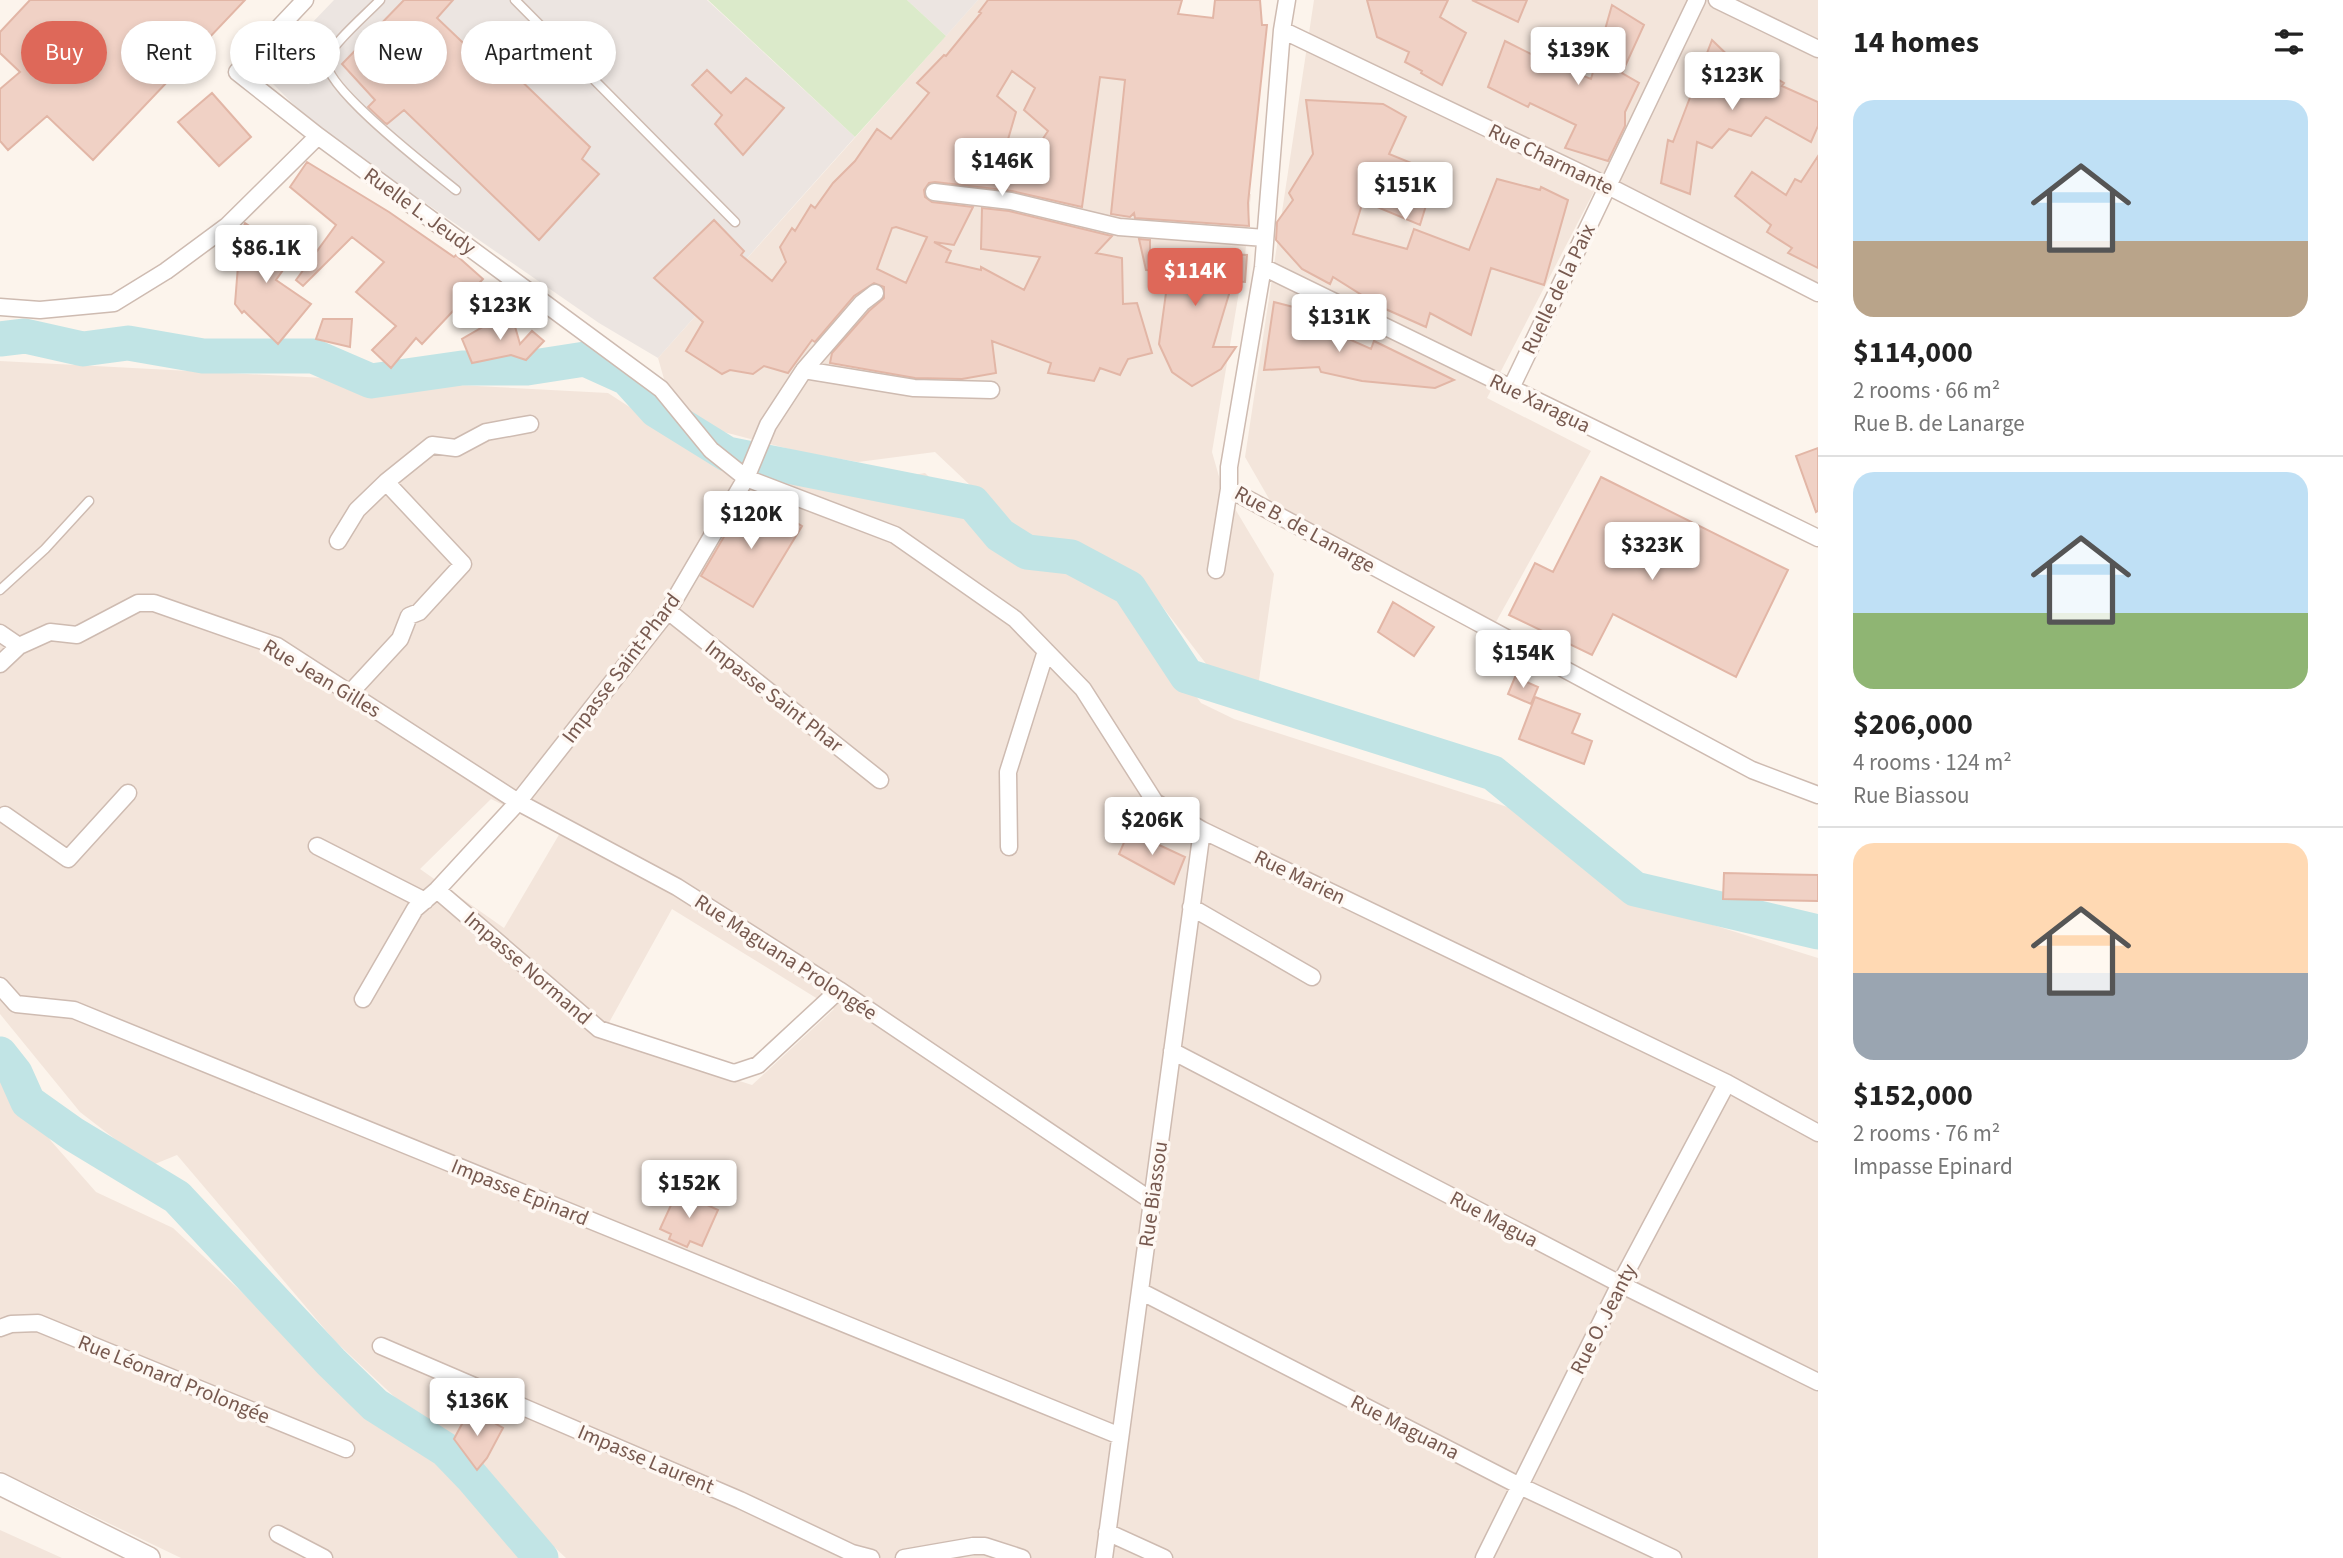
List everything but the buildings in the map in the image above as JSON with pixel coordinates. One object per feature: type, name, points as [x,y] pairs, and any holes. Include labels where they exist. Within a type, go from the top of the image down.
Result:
[{"type":"street","name":"Ruelle L. Jeudy","points":[[305,0],[237,72],[318,136],[661,389],[711,450]]},
{"type":"street","name":"Rue B. de Lanarge","points":[[1287,0],[1282,30],[1263,267],[1229,467],[1228,489],[1741,764],[1818,796]]},
{"type":"street","name":"Ruelle de la Paix","points":[[1511,388],[1697,0]]},
{"type":"street","points":[[1717,0],[1818,49]]},
{"type":"street","name":"Rue Charmante","points":[[1282,30],[1608,186],[1818,293]]},
{"type":"street","points":[[0,307],[40,310],[114,303],[166,271],[228,226],[318,136]]},
{"type":"street","points":[[934,192],[1011,201],[1119,227],[1265,238]]},
{"type":"street","name":"Rue Xaragua","points":[[1263,267],[1818,538]]},
{"type":"street","name":"Impasse Saint-Phard","points":[[363,999],[415,909],[518,802],[668,611],[746,478],[768,425],[804,370],[862,303],[875,293]]},
{"type":"street","points":[[804,370],[914,388],[991,390]]},
{"type":"street","points":[[338,541],[357,510],[386,482],[432,445],[456,448],[486,432],[530,424]]},
{"type":"street","name":"Rue Marien","points":[[711,450],[746,478],[895,535],[1014,619],[1083,689],[1155,802],[1202,830],[1727,1083],[1818,1133]]},
{"type":"street","points":[[350,693],[400,639],[409,616],[419,612],[463,565],[386,482]]},
{"type":"street","points":[[1216,570],[1228,489]]},
{"type":"street","name":"Rue Jean Gilles","points":[[0,664],[19,646],[50,632],[78,635],[138,603],[155,603],[277,646],[409,732]]},
{"type":"street","name":"Impasse Saint Phar","points":[[668,611],[880,780]]},
{"type":"street","points":[[0,633],[19,646]]},
{"type":"street","points":[[1009,847],[1008,772],[1046,651]]},
{"type":"street","name":"Rue Maguana Prolongée","points":[[409,732],[518,802],[677,887],[839,990],[1152,1201]]},
{"type":"street","points":[[2,815],[68,859],[128,793]]},
{"type":"street","name":"Rue Biassou","points":[[1104,1558],[1202,830]]},
{"type":"street","name":"Impasse Normand","points":[[317,846],[431,895],[599,1029],[734,1073],[758,1065],[839,990]]},
{"type":"street","points":[[1191,907],[1312,977]]},
{"type":"street","name":"Impasse Epinard","points":[[0,986],[16,1004],[74,1010],[1121,1436]]},
{"type":"street","name":"Rue Magua","points":[[1172,1051],[1620,1284],[1818,1382]]},
{"type":"street","name":"Rue O. Jeanty","points":[[1484,1558],[1620,1284],[1727,1083]]},
{"type":"street","name":"Rue Maguana","points":[[1140,1291],[1520,1486],[1673,1558]]},
{"type":"street","name":"Rue Léonard Prolongée","points":[[0,1328],[11,1324],[38,1323],[345,1449]]},
{"type":"street","name":"Impasse Laurent","points":[[382,1346],[740,1500],[852,1553],[871,1558]]},
{"type":"street","points":[[0,1484],[149,1558]]},
{"type":"street","points":[[1108,1532],[1164,1558]]},
{"type":"street","points":[[278,1534],[324,1558]]},
{"type":"street","points":[[904,1558],[972,1546],[985,1546],[1022,1558]]},
{"type":"lane","points":[[380,0],[331,50],[326,61],[329,73],[346,95],[390,136],[456,190]]},
{"type":"lane","points":[[516,0],[735,222]]},
{"type":"lane","points":[[0,590],[46,549],[89,502]]},
{"type":"shaded area","points":[[334,0],[707,0],[855,137],[658,358],[599,323],[317,128],[273,84],[340,84],[340,21],[314,21]]},
{"type":"shaded area","points":[[907,0],[978,0],[946,36]]},
{"type":"shaded area","points":[[978,0],[1178,0],[1178,189],[1251,194],[1245,256],[1212,452],[1222,487],[1274,574],[1258,687],[1242,695],[1220,682],[1139,576],[1070,542],[1024,536],[935,452],[858,462],[801,452],[720,431],[670,400],[658,358]]},
{"type":"shaded area","points":[[1314,0],[1818,0],[1818,283],[1603,174],[1487,398],[1591,451],[1496,622],[1272,504],[1245,457]]},
{"type":"shaded area","points":[[0,361],[608,393],[733,474],[864,484],[925,473],[1008,552],[1069,564],[1122,594],[1201,703],[1234,719],[1523,812],[1672,912],[1818,958],[1818,1558],[566,1558],[334,1340],[177,1155],[150,1166],[80,1112],[0,1014]],"holes":[[[491,799],[560,833],[504,928],[420,869]],[[672,909],[834,1009],[752,1085],[601,1037]]]},
{"type":"shaded area","points":[[0,1072],[51,1141],[96,1192],[173,1228],[367,1409],[434,1449],[515,1531],[523,1558],[181,1558],[0,1471]]},
{"type":"shaded area","points":[[0,1530],[62,1558],[0,1558]]},
{"type":"green space","points":[[708,0],[907,0],[946,36],[855,137]]},
{"type":"waterway","points":[[0,339],[25,336],[83,349],[128,343],[203,356],[313,356],[371,381],[462,368],[527,368],[585,359],[627,378],[656,410],[727,454],[973,503],[1000,535],[1027,552],[1071,557],[1129,588],[1187,676],[1493,773],[1635,889],[1818,932]]},
{"type":"waterway","points":[[0,1054],[15,1073],[28,1102],[73,1134],[177,1197],[331,1362],[375,1405],[446,1450],[541,1558]]}]
